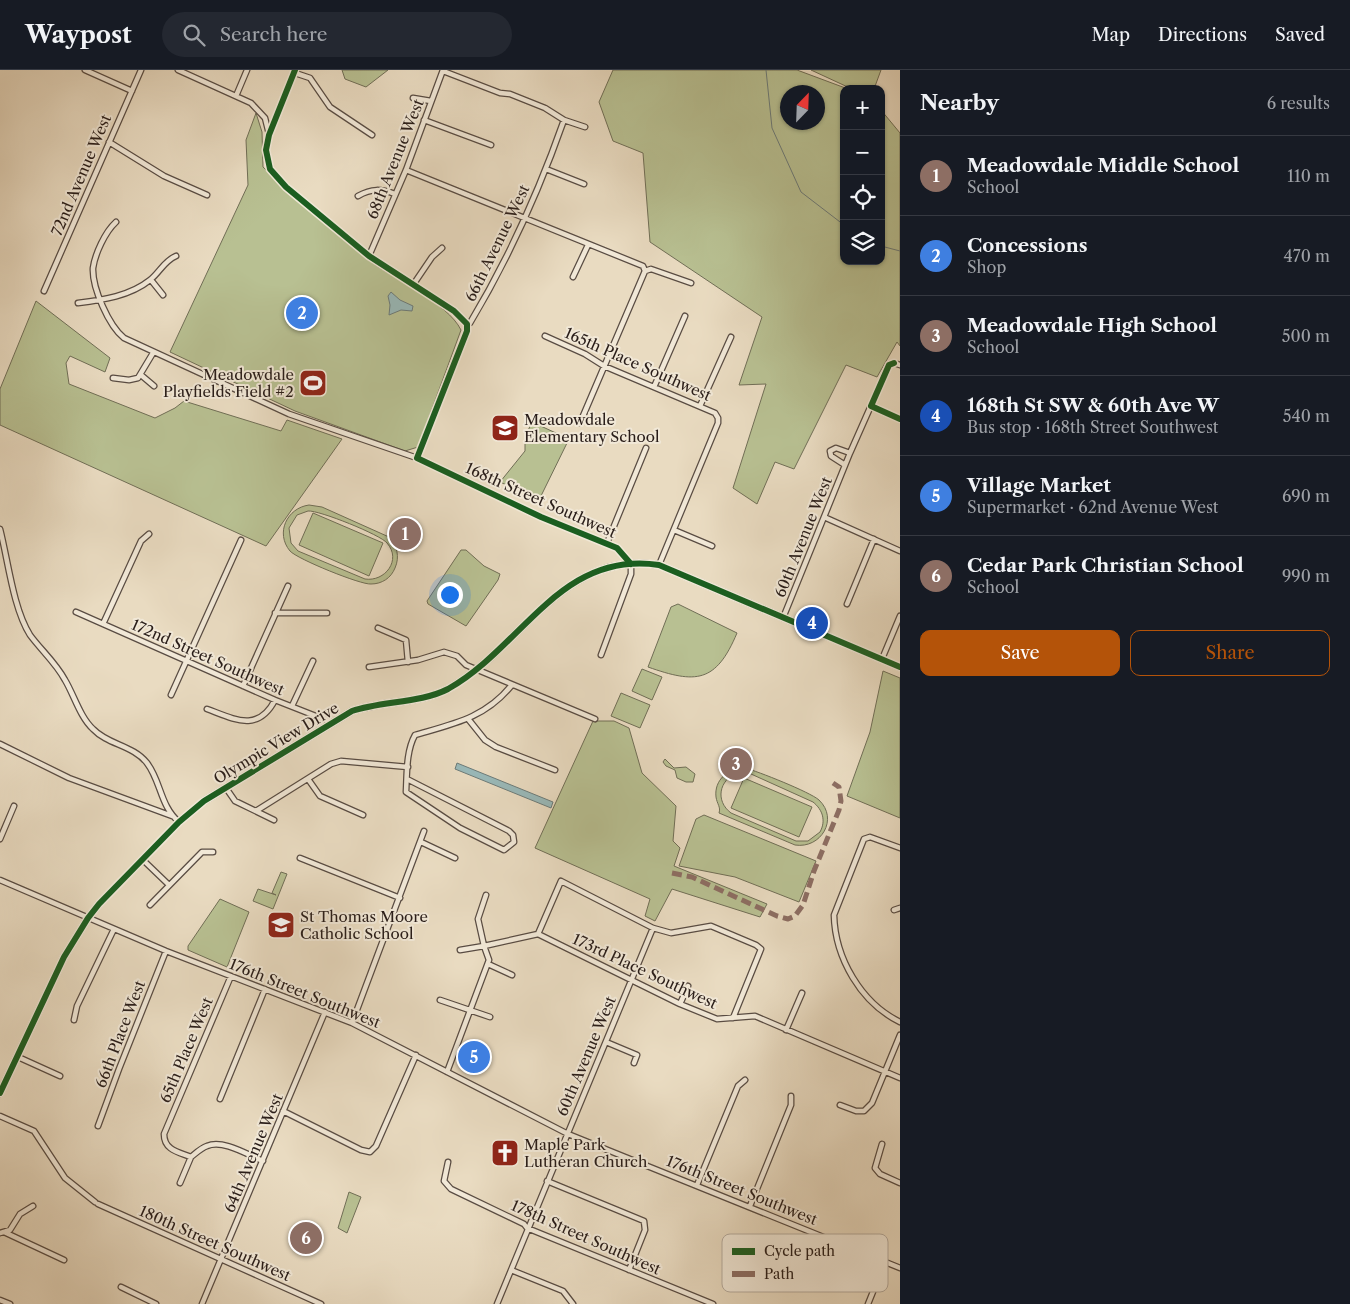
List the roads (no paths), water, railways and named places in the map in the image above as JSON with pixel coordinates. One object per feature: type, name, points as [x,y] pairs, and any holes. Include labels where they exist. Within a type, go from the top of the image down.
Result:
[{"type":"main road","points":[[631,564],[659,565],[900,667]]},
{"type":"main road","name":"Olympic View Drive","points":[[0,1093],[64,957],[88,918],[179,822],[204,801],[332,722],[372,704],[432,695],[448,688],[478,668],[571,583],[596,570],[631,564]]},
{"type":"street","points":[[85,70],[132,91]]},
{"type":"street","name":"72nd Avenue West","points":[[44,291],[141,70]]},
{"type":"street","points":[[178,70],[236,96],[259,110],[264,118],[269,136]]},
{"type":"street","points":[[236,96],[247,70]]},
{"type":"street","points":[[443,70],[500,93],[510,94],[545,108],[564,120],[585,128]]},
{"type":"street","name":"68th Avenue West","points":[[368,256],[406,170],[443,70]]},
{"type":"street","points":[[372,135],[330,107],[310,78],[295,72],[269,136],[267,159],[270,169],[277,179],[368,256],[454,311],[466,324]]},
{"type":"street","points":[[414,98],[431,101]]},
{"type":"street","points":[[424,120],[491,145]]},
{"type":"street","name":"66th Avenue West","points":[[417,458],[467,331],[466,324],[470,323],[498,276],[525,219],[564,120]]},
{"type":"street","points":[[109,142],[164,176],[208,195]]},
{"type":"street","points":[[546,169],[584,184]]},
{"type":"street","points":[[406,170],[643,266],[645,271]]},
{"type":"street","points":[[358,196],[367,190],[375,189],[395,194]]},
{"type":"street","name":"168th Street Southwest","points":[[116,222],[110,228],[94,261],[94,278],[101,301],[116,332],[153,352],[288,414],[417,458],[541,517],[607,543],[618,548],[631,564]]},
{"type":"street","points":[[573,277],[588,245]]},
{"type":"street","points":[[413,285],[432,257],[442,248]]},
{"type":"street","points":[[78,303],[101,301],[136,290],[151,280],[168,259],[176,256]]},
{"type":"street","points":[[580,423],[645,271],[651,269],[690,283]]},
{"type":"street","points":[[151,280],[163,295]]},
{"type":"street","points":[[654,386],[685,316]]},
{"type":"street","name":"165th Place Southwest","points":[[545,336],[585,354],[604,366],[700,406],[714,413],[718,418],[718,423],[674,530]]},
{"type":"street","points":[[700,406],[731,337]]},
{"type":"street","points":[[113,378],[129,380],[142,375],[153,352]]},
{"type":"street","name":"60th Avenue West","points":[[783,618],[850,453],[889,365],[894,363],[900,365]]},
{"type":"street","points":[[142,375],[154,386]]},
{"type":"street","points":[[871,406],[900,419]]},
{"type":"street","points":[[607,543],[646,448]]},
{"type":"street","name":"60th Avenue West","points":[[845,465],[831,456],[830,451],[836,448],[850,453]]},
{"type":"street","points":[[824,517],[900,551]]},
{"type":"street","points":[[0,529],[17,598],[30,634],[64,677],[93,730],[104,739],[134,752],[148,764],[160,795],[172,816],[179,822]]},
{"type":"street","points":[[659,565],[674,530],[712,546]]},
{"type":"street","points":[[104,624],[141,541],[149,534]]},
{"type":"street","points":[[847,604],[874,539]]},
{"type":"street","points":[[171,695],[241,540]]},
{"type":"street","points":[[602,655],[632,574],[631,564]]},
{"type":"street","points":[[243,686],[288,586]]},
{"type":"street","name":"172nd Street Southwest","points":[[76,612],[275,700],[332,722]]},
{"type":"street","points":[[275,613],[327,613]]},
{"type":"street","points":[[882,659],[900,616]]},
{"type":"street","points":[[378,628],[406,640],[408,662]]},
{"type":"street","points":[[369,667],[408,662],[444,652],[452,652],[466,665],[478,668],[512,686],[595,719]]},
{"type":"street","points":[[292,706],[313,661]]},
{"type":"street","points":[[407,780],[509,832],[513,835],[514,842],[504,850],[460,828],[406,792],[408,767],[412,741],[415,735],[469,720],[503,696],[512,686]]},
{"type":"street","points":[[207,709],[238,721],[249,722],[269,713],[275,700]]},
{"type":"street","points":[[469,720],[485,740],[496,747],[555,770]]},
{"type":"street","points":[[0,744],[69,778],[172,816]]},
{"type":"street","points":[[256,811],[331,764],[341,761],[408,767]]},
{"type":"street","points":[[308,779],[320,796],[363,815]]},
{"type":"street","points":[[226,788],[234,801],[274,820]]},
{"type":"street","points":[[0,839],[14,806]]},
{"type":"street","points":[[352,1023],[424,831]]},
{"type":"street","points":[[900,848],[870,836],[861,844],[834,915],[834,928],[839,944],[860,989],[877,1008],[900,1022]]},
{"type":"street","points":[[421,842],[454,858]]},
{"type":"street","points":[[150,905],[168,884],[202,852],[214,852]]},
{"type":"street","points":[[300,858],[400,898]]},
{"type":"street","points":[[143,860],[168,884]]},
{"type":"street","name":"176th Street Southwest","points":[[0,880],[166,951],[352,1023],[568,1134],[818,1234]]},
{"type":"street","points":[[460,950],[538,934],[560,881],[653,928],[671,933],[711,926],[761,949],[733,1018]]},
{"type":"street","points":[[447,1072],[469,1009],[488,964],[478,920],[486,895]]},
{"type":"street","points":[[695,922],[696,928]]},
{"type":"street","name":"60th Avenue West","points":[[497,1304],[653,928]]},
{"type":"street","points":[[74,1020],[77,1006],[114,929]]},
{"type":"street","name":"173rd Place Southwest","points":[[538,934],[680,1004],[717,1019],[755,1016],[900,1078]]},
{"type":"street","name":"66th Place West","points":[[98,1126],[166,951]]},
{"type":"street","points":[[488,964],[512,975]]},
{"type":"street","name":"65th Place West","points":[[191,1157],[170,1148],[164,1142],[164,1134],[231,976]]},
{"type":"street","points":[[680,1004],[688,986]]},
{"type":"street","points":[[220,1099],[265,989]]},
{"type":"street","points":[[786,1030],[802,993]]},
{"type":"street","points":[[440,1000],[490,1017]]},
{"type":"street","name":"64th Avenue West","points":[[202,1304],[325,1012]]},
{"type":"street","points":[[840,1105],[856,1112],[864,1111],[872,1103],[900,1035]]},
{"type":"street","points":[[606,1042],[637,1055],[634,1063]]},
{"type":"street","points":[[284,1111],[361,1150],[370,1152],[376,1146],[416,1055]]},
{"type":"street","points":[[18,1057],[60,1076]]},
{"type":"street","points":[[697,1185],[738,1086],[745,1080]]},
{"type":"street","points":[[750,1206],[791,1105],[791,1096]]},
{"type":"street","name":"180th Street Southwest","points":[[0,1116],[34,1131],[65,1178],[97,1203],[310,1302],[321,1304]]},
{"type":"street","points":[[180,1183],[191,1157],[206,1146],[214,1144],[225,1145],[263,1161]]},
{"type":"street","points":[[882,1144],[875,1168],[880,1174],[900,1183]]},
{"type":"street","name":"178th Street Southwest","points":[[448,1162],[444,1178],[448,1187],[524,1224],[527,1228],[713,1304]]},
{"type":"street","points":[[547,1181],[639,1218],[645,1223],[645,1230],[628,1270]]},
{"type":"street","points":[[2,1233],[10,1230],[20,1214],[33,1206]]},
{"type":"street","points":[[2,1233],[64,1260]]},
{"type":"street","name":"176th Street Southwest","points":[[888,1263],[900,1268]]},
{"type":"street","points":[[511,1270],[563,1291],[573,1304]]},
{"type":"street","points":[[122,1287],[156,1304]]},
{"type":"street","points":[[868,1304],[873,1292]]},
{"type":"street","points":[[0,1300],[10,1304]]},
{"type":"water","points":[[391,292],[400,300],[413,306],[412,311],[401,310],[389,315],[390,305],[388,296]]},
{"type":"water","points":[[457,763],[553,802],[551,808],[455,769]]},
{"type":"waterway","points":[[766,70],[772,128],[801,192],[840,222]]},
{"type":"waterway","points":[[885,247],[900,251]]},
{"type":"place","name":"Concessions","points":[[302,313]]},
{"type":"place","name":"Meadowdale Playfields Field #2","points":[[313,383]]},
{"type":"place","name":"Meadowdale Elementary School","points":[[505,428]]},
{"type":"place","name":"Meadowdale Middle School","points":[[405,534]]},
{"type":"place","name":"168th St SW & 60th Ave W","points":[[812,623]]},
{"type":"place","name":"Meadowdale High School","points":[[736,764]]},
{"type":"place","name":"St Thomas Moore Catholic School","points":[[281,925]]},
{"type":"place","name":"Village Market","points":[[474,1057]]},
{"type":"place","name":"Maple Park Lutheran Church","points":[[505,1153]]},
{"type":"place","name":"Cedar Park Christian School","points":[[306,1238]]}]
